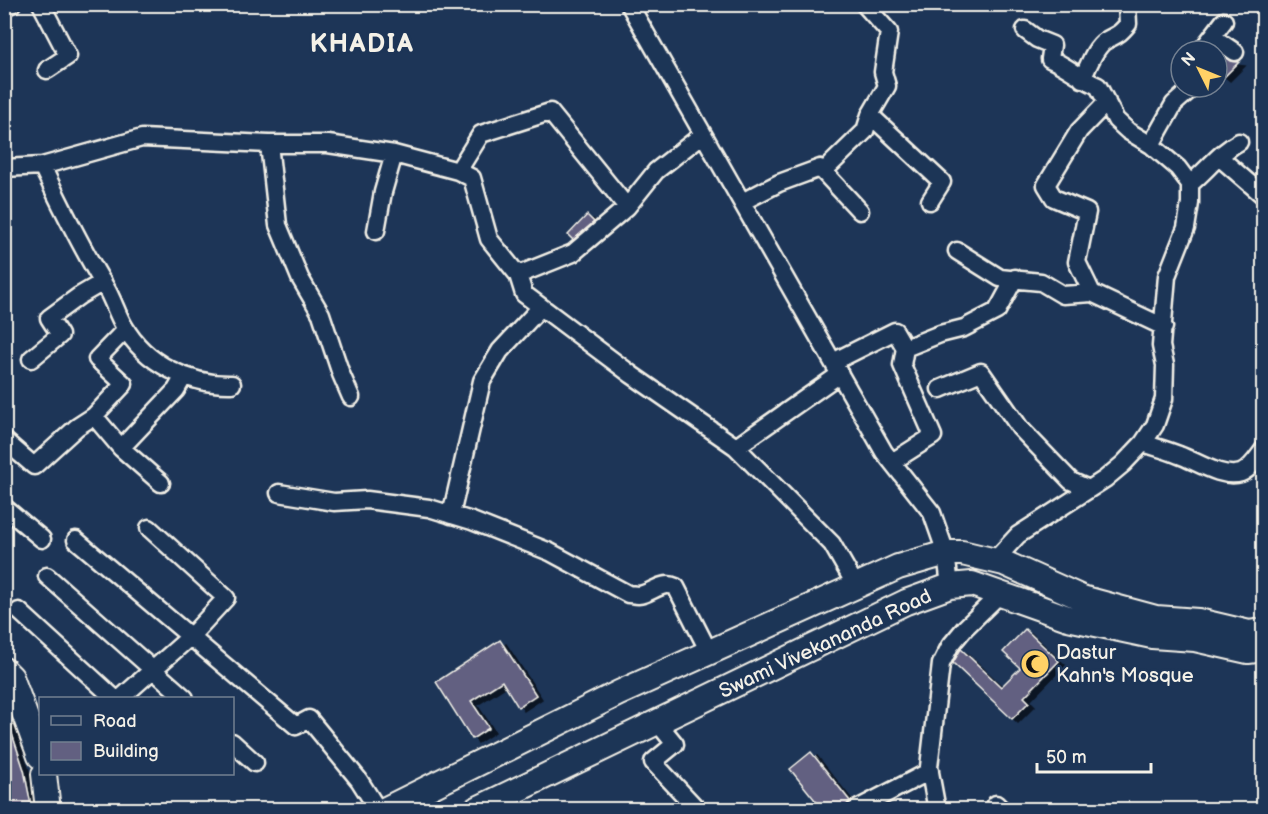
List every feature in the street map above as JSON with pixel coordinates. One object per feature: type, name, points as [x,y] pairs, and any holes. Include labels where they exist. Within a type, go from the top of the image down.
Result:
[{"type":"main road","points":[[384,810],[619,693],[898,567],[946,553],[962,553],[1004,563],[1082,598],[1156,618],[1198,621],[1249,633],[1263,631]]},
{"type":"main road","name":"Swami Vivekananda Road","points":[[475,810],[906,602],[950,586],[972,584],[1068,618],[1152,636],[1196,639],[1248,651],[1263,649]]},
{"type":"main road","points":[[4,670],[11,677],[39,753]]},
{"type":"main road","points":[[44,775],[48,810]]},
{"type":"street","points":[[4,7],[12,4]]},
{"type":"street","points":[[41,4],[68,56],[46,70]]},
{"type":"street","points":[[629,4],[884,452],[932,513],[946,553],[950,586]]},
{"type":"street","points":[[830,165],[865,131],[870,115],[887,86],[883,72],[889,32],[864,4]]},
{"type":"street","points":[[1082,79],[1097,50],[1104,42],[1119,35],[1128,24],[1127,4]]},
{"type":"street","points":[[1224,21],[1213,37],[1235,52]]},
{"type":"street","points":[[994,561],[1018,535],[1124,464],[1143,443],[1155,425],[1164,399],[1165,365],[1161,346],[1167,276],[1186,228],[1190,203],[1190,184],[1178,168],[1116,120],[1098,86],[1082,79],[1061,63],[1050,59],[1052,45],[1037,39],[1025,30]]},
{"type":"street","points":[[1151,145],[1174,104],[1180,99]]},
{"type":"street","points":[[1107,102],[1079,131],[1046,185],[1054,198],[1087,212],[1077,262],[1092,293],[1164,327]]},
{"type":"street","points":[[458,171],[481,134],[550,112],[627,207]]},
{"type":"street","points":[[870,115],[942,182],[930,201]]},
{"type":"street","points":[[518,275],[573,253],[627,207],[656,171],[702,135]]},
{"type":"street","points":[[4,168],[42,166],[142,138],[269,144],[328,144],[394,154],[458,171],[472,178],[489,239],[518,275],[524,294],[632,375],[736,447],[832,544],[856,586]]},
{"type":"street","points":[[1190,184],[1227,148],[1239,142]]},
{"type":"street","points":[[269,144],[278,225],[292,261],[321,314],[351,397]]},
{"type":"street","points":[[376,231],[383,192],[394,154]]},
{"type":"street","points":[[1219,157],[1263,196]]},
{"type":"street","points":[[42,166],[126,329],[141,349],[176,374],[216,384],[232,384]]},
{"type":"street","points":[[742,202],[778,183],[820,168],[860,211]]},
{"type":"street","points":[[957,251],[1000,278],[1041,282],[1063,295],[1080,296],[1092,293]]},
{"type":"street","points":[[905,348],[940,334],[964,328],[997,311],[1015,278]]},
{"type":"street","points":[[32,359],[60,335],[49,318],[102,282]]},
{"type":"street","points":[[451,515],[482,381],[500,351],[541,307]]},
{"type":"street","points":[[4,440],[34,466],[77,427],[94,416],[124,384],[97,359],[126,329]]},
{"type":"street","points":[[736,447],[836,368],[895,331],[905,348],[902,365],[933,436],[892,462]]},
{"type":"street","points":[[940,389],[981,372],[1020,428],[1071,481],[1089,489]]},
{"type":"street","points":[[121,448],[176,390],[184,376]]},
{"type":"street","points":[[94,416],[121,448],[161,483]]},
{"type":"street","points":[[1143,443],[1182,455],[1205,468],[1241,473],[1252,465],[1263,449]]},
{"type":"street","points":[[279,493],[334,502],[367,500],[429,508],[472,521],[550,552],[628,594],[639,595],[670,584],[676,587],[709,652]]},
{"type":"street","points":[[4,507],[42,539]]},
{"type":"street","points":[[122,697],[191,636],[225,598],[149,528]]},
{"type":"street","points":[[76,540],[296,726],[309,719],[359,780],[378,810]]},
{"type":"street","points":[[47,576],[183,697]]},
{"type":"street","points":[[937,810],[930,771],[941,664],[950,646],[965,628],[1001,593]]},
{"type":"street","points":[[19,611],[112,697]]},
{"type":"street","points":[[657,722],[675,744],[653,762],[698,810]]},
{"type":"street","points":[[234,744],[255,763]]},
{"type":"street","points":[[855,810],[930,771]]},
{"type":"building","points":[[1229,60],[1239,62],[1229,72]]},
{"type":"building","points":[[587,215],[594,222],[573,240],[568,235]]},
{"type":"building","name":"Dastur Kahn's Mosque","points":[[1025,629],[1059,661],[1024,697],[1029,702],[1012,719],[953,663],[961,649],[1001,687],[1020,668],[1003,652]]},
{"type":"building","points":[[500,640],[536,695],[518,707],[502,681],[471,701],[489,728],[472,739],[436,682]]},
{"type":"building","points":[[4,719],[7,719],[24,770],[32,810],[4,810]]},
{"type":"building","points":[[811,752],[850,801],[842,810],[823,810],[790,769]]},
{"type":"place","name":"Dastur Kahn's Mosque","points":[[1035,664]]},
{"type":"district","name":"KHADIA","points":[[362,43]]}]
